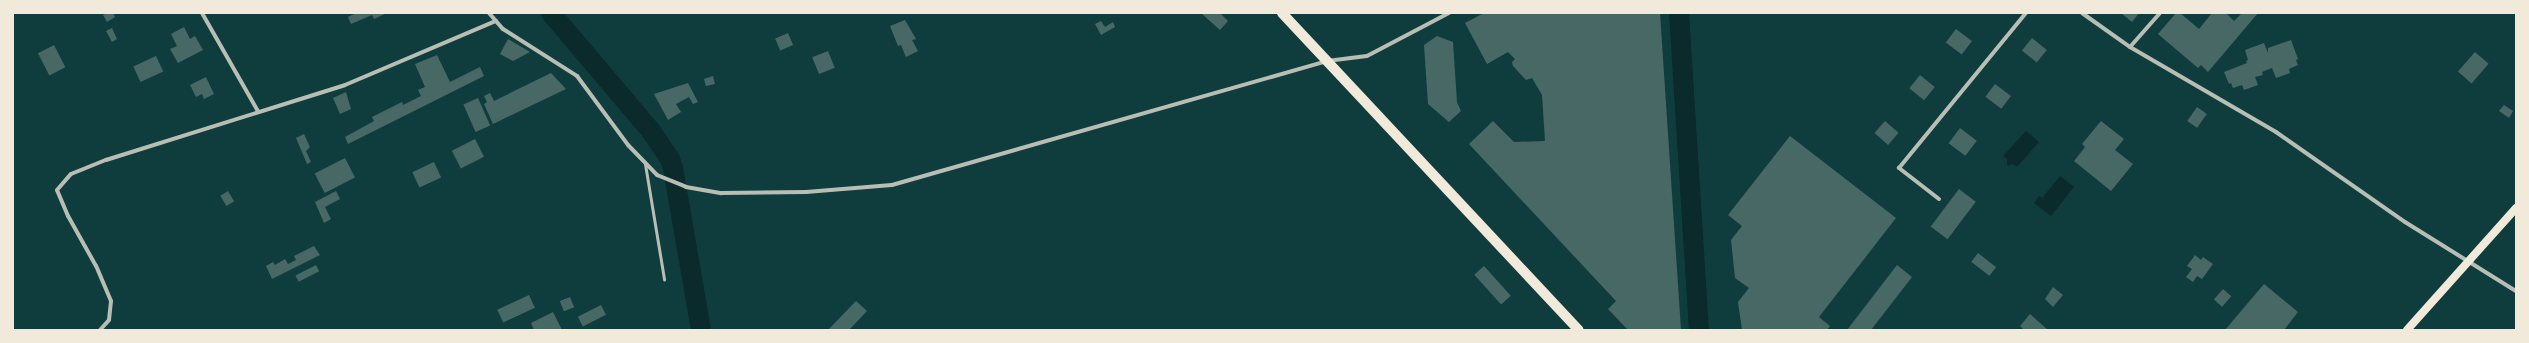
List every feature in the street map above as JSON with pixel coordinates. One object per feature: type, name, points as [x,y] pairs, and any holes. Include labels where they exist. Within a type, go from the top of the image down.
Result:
[{"type":"main road","points":[[1282,13],[1579,330]]},
{"type":"main road","points":[[2407,330],[2516,208]]},
{"type":"street","points":[[202,13],[258,111]]},
{"type":"street","points":[[489,13],[503,29],[577,76],[645,164],[657,175],[686,187],[721,193],[806,192],[892,185],[1327,61],[1367,56],[1449,13]]},
{"type":"street","points":[[1939,199],[1899,168],[2026,13]]},
{"type":"street","points":[[2082,13],[2130,47],[2276,132],[2405,222],[2516,291]]},
{"type":"street","points":[[2130,47],[2160,13]]},
{"type":"street","points":[[100,330],[109,320],[111,301],[96,266],[68,216],[57,190],[71,174],[106,160],[258,111],[345,85],[496,21]]},
{"type":"lane","points":[[645,164],[664,279]]},
{"type":"water","points":[[2026,131],[2039,142],[2017,167],[2013,164],[2007,166],[2007,159],[2003,156]]},
{"type":"water","points":[[2060,176],[2074,187],[2051,216],[2034,203],[2039,196],[2042,198]]},
{"type":"building","points":[[113,13],[115,17],[107,22],[103,15]]},
{"type":"building","points":[[356,13],[387,13],[374,19],[372,15],[351,24],[348,17]]},
{"type":"building","points":[[1201,13],[1220,13],[1228,21],[1220,30]]},
{"type":"building","points":[[1484,13],[1660,13],[1681,330],[1628,330],[1608,309],[1616,301],[1469,144],[1493,121],[1514,142],[1545,141],[1542,95],[1532,78],[1526,80],[1513,66],[1512,62],[1515,59],[1508,52],[1487,64],[1465,23]]},
{"type":"building","points":[[2121,13],[2139,13],[2132,22]]},
{"type":"building","points":[[2176,13],[2180,13],[2199,29],[2212,13],[2226,13],[2234,21],[2242,13],[2258,13],[2208,72],[2201,65],[2198,68],[2158,34]]},
{"type":"building","points":[[905,20],[916,39],[912,40],[918,51],[906,57],[901,45],[898,46],[890,26]]},
{"type":"building","points":[[1101,21],[1105,27],[1113,22],[1115,27],[1101,35],[1095,24]]},
{"type":"building","points":[[184,27],[190,39],[195,36],[203,50],[178,63],[170,49],[177,46],[171,34]]},
{"type":"building","points":[[112,28],[117,39],[112,42],[106,31]]},
{"type":"building","points":[[1956,29],[1972,41],[1962,55],[1946,43]]},
{"type":"building","points":[[788,33],[793,45],[780,50],[775,38]]},
{"type":"building","points":[[1437,36],[1453,42],[1457,102],[1461,111],[1449,122],[1428,104],[1424,45]]},
{"type":"building","points":[[2032,38],[2047,50],[2037,62],[2022,50]]},
{"type":"building","points":[[508,39],[530,52],[513,61],[500,54]]},
{"type":"building","points":[[2291,40],[2298,59],[2296,60],[2298,65],[2289,69],[2290,73],[2276,78],[2272,68],[2262,72],[2263,75],[2255,77],[2258,85],[2244,90],[2242,85],[2233,88],[2231,83],[2229,84],[2224,72],[2247,63],[2246,61],[2248,60],[2245,50],[2264,43],[2268,53],[2268,48]]},
{"type":"building","points":[[54,45],[65,67],[49,75],[38,53]]},
{"type":"building","points":[[828,51],[835,68],[819,74],[812,57]]},
{"type":"building","points":[[2475,52],[2489,64],[2472,83],[2458,72]]},
{"type":"building","points":[[437,55],[450,82],[480,67],[484,76],[348,144],[345,137],[374,121],[372,117],[402,102],[403,105],[421,96],[418,90],[425,87],[415,64]]},
{"type":"building","points":[[156,56],[163,71],[141,82],[133,67]]},
{"type":"building","points":[[551,73],[566,89],[493,124],[484,104],[487,102],[484,96],[490,93],[494,101]]},
{"type":"building","points":[[1920,75],[1935,87],[1924,100],[1909,88]]},
{"type":"building","points":[[713,76],[715,84],[706,86],[704,79]]},
{"type":"building","points":[[206,77],[214,94],[204,99],[202,94],[196,97],[190,85]]},
{"type":"building","points":[[688,83],[698,102],[693,104],[689,97],[676,104],[681,112],[668,120],[654,94]]},
{"type":"building","points":[[1995,84],[2011,96],[2001,109],[1985,97]]},
{"type":"building","points":[[346,92],[351,109],[340,114],[333,98]]},
{"type":"building","points":[[478,98],[490,125],[476,132],[463,105]]},
{"type":"building","points":[[2504,105],[2513,111],[2509,118],[2499,111]]},
{"type":"building","points":[[2197,107],[2207,114],[2197,128],[2187,121]]},
{"type":"building","points":[[1885,121],[1899,133],[1888,145],[1875,133]]},
{"type":"building","points":[[2101,121],[2124,139],[2115,150],[2133,164],[2111,191],[2074,161],[2085,147],[2082,144]]},
{"type":"building","points":[[1960,128],[1977,141],[1965,156],[1949,143]]},
{"type":"building","points":[[304,134],[310,147],[306,151],[311,162],[307,164],[296,138]]},
{"type":"building","points":[[1790,136],[1896,218],[1819,317],[1830,326],[1827,330],[1742,330],[1738,302],[1749,288],[1735,278],[1731,240],[1742,226],[1728,215]]},
{"type":"building","points":[[475,139],[484,157],[461,169],[452,151]]},
{"type":"building","points":[[345,158],[355,178],[325,193],[315,173]]},
{"type":"building","points":[[434,162],[441,177],[419,188],[412,172]]},
{"type":"building","points":[[1959,189],[1976,202],[1947,239],[1931,227]]},
{"type":"building","points":[[228,191],[234,201],[226,206],[220,196]]},
{"type":"building","points":[[336,191],[340,199],[325,207],[331,219],[324,223],[315,202]]},
{"type":"building","points":[[314,246],[320,255],[272,279],[266,266],[273,262],[275,265],[285,259],[288,264],[296,260],[294,256]]},
{"type":"building","points":[[1978,253],[1996,267],[1989,276],[1971,262]]},
{"type":"building","points":[[2195,255],[2201,260],[2203,257],[2213,264],[2202,279],[2197,276],[2193,282],[2186,277],[2192,269],[2187,266]]},
{"type":"building","points":[[316,265],[319,271],[299,282],[296,275]]},
{"type":"building","points":[[1897,265],[1912,277],[1871,330],[1847,330]]},
{"type":"building","points":[[1484,266],[1511,296],[1501,304],[1474,275]]},
{"type":"building","points":[[2264,284],[2298,312],[2284,330],[2225,330]]},
{"type":"building","points":[[2053,287],[2063,295],[2053,307],[2045,299]]},
{"type":"building","points":[[2223,289],[2231,296],[2222,307],[2214,300]]},
{"type":"building","points":[[529,295],[535,308],[503,322],[497,310]]},
{"type":"building","points":[[570,297],[574,307],[564,311],[560,301]]},
{"type":"building","points":[[856,301],[867,311],[849,330],[828,330]]},
{"type":"building","points":[[601,305],[606,315],[583,327],[578,317]]},
{"type":"building","points":[[553,312],[562,330],[534,330],[531,323]]},
{"type":"building","points":[[2030,314],[2048,330],[2024,330],[2020,326]]},
{"type":"waterway","points":[[551,13],[651,131],[670,159],[673,168],[701,330]]},
{"type":"waterway","points":[[1679,13],[1699,330]]}]
